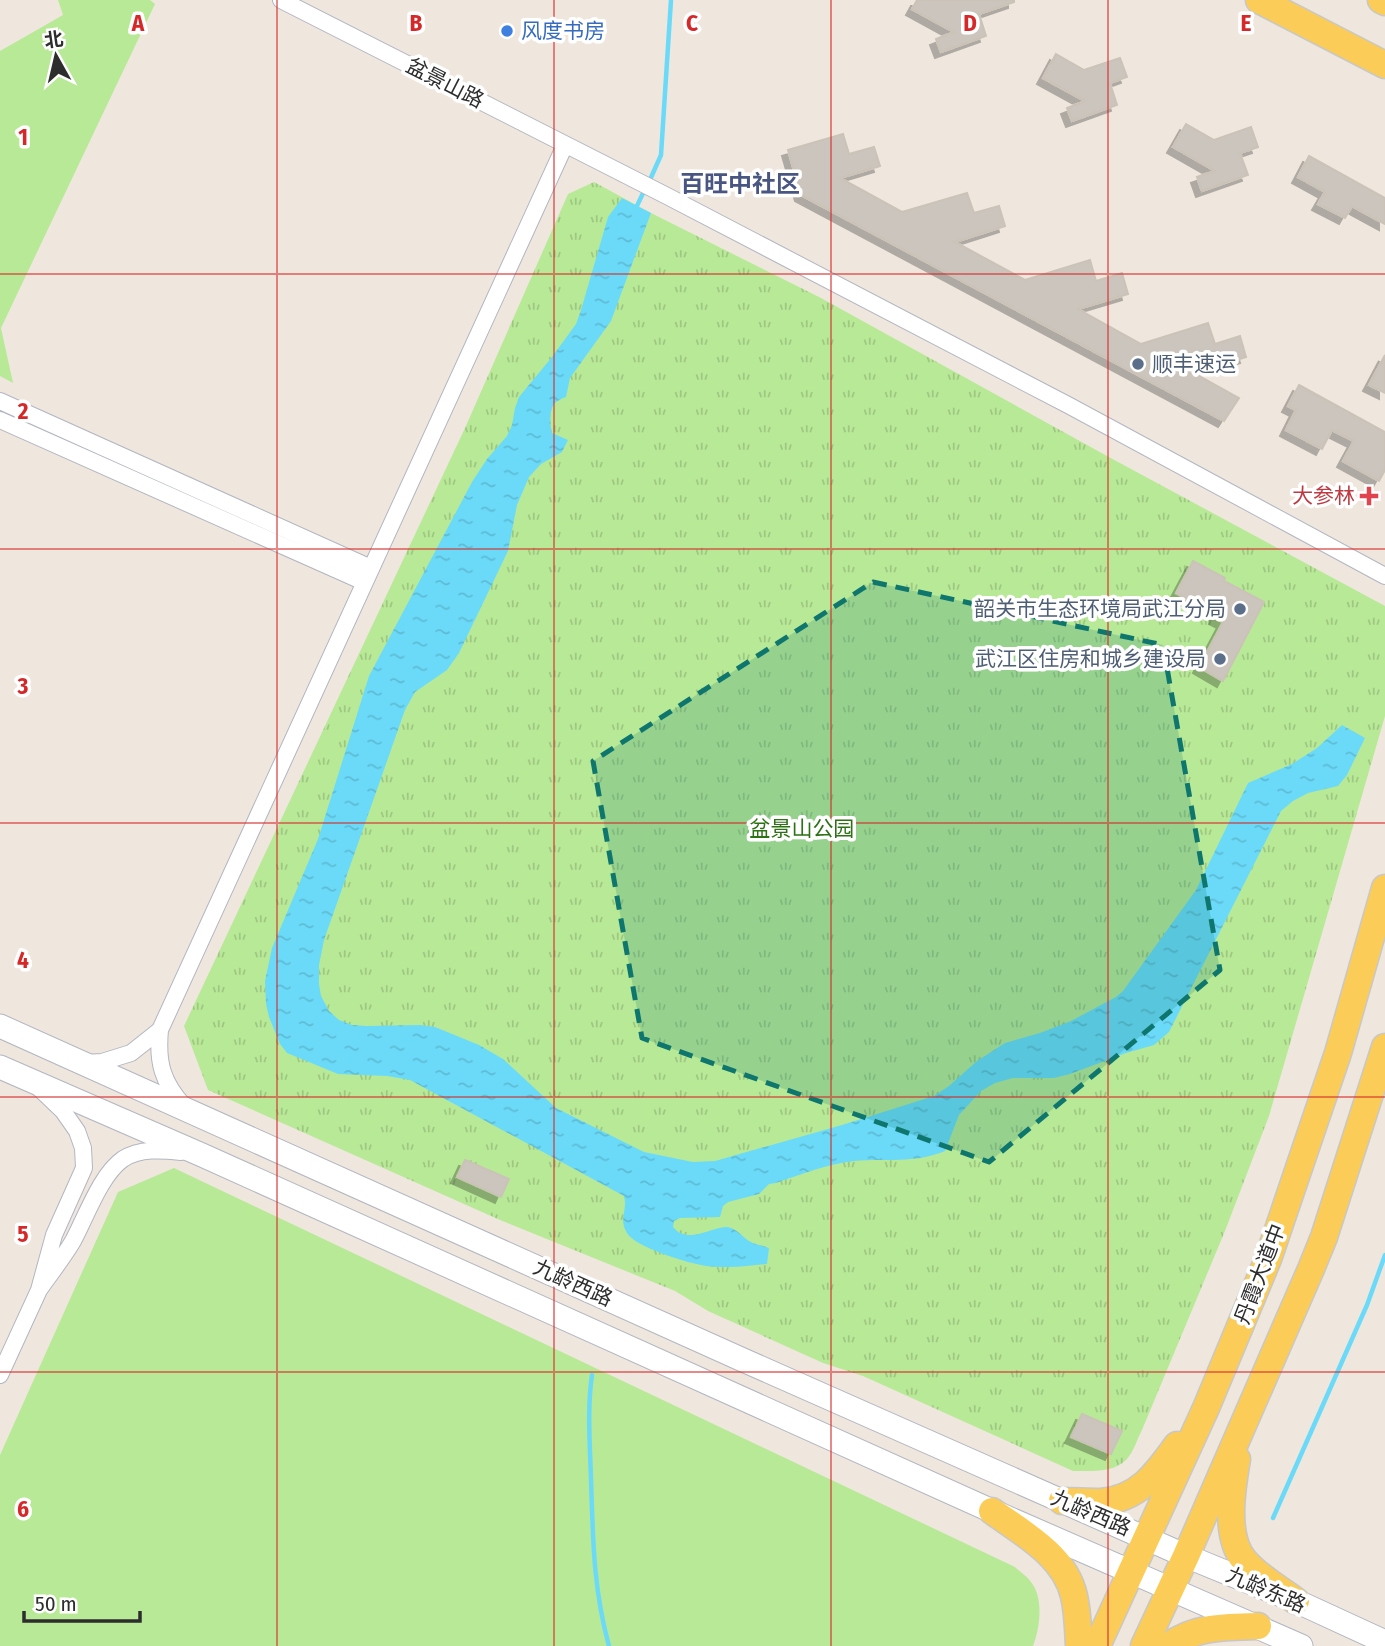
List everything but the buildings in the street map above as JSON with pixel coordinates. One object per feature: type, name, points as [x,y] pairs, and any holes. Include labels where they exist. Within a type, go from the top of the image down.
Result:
[{"type":"main road","points":[[1259,0],[1385,65]]},
{"type":"main road","name":"丹霞大道中","points":[[1097,1646],[1206,1408],[1274,1242],[1338,1054],[1385,888]]},
{"type":"main road","name":"九龄西路","points":[[0,1026],[756,1366],[1148,1538]]},
{"type":"main road","name":"丹霞大道中","points":[[1144,1646],[1317,1254],[1385,1047]]},
{"type":"main road","name":"九龄西路","points":[[0,1067],[1132,1571]]},
{"type":"main road","points":[[1274,1242],[1277,1255],[1287,1264],[1303,1264],[1317,1254]]},
{"type":"main road","points":[[1062,1501],[1102,1502],[1137,1490],[1158,1471],[1206,1408]]},
{"type":"main road","points":[[1243,1423],[1231,1508],[1238,1549],[1243,1559],[1260,1575],[1296,1601]]},
{"type":"main road","points":[[992,1510],[1044,1549],[1065,1572],[1076,1608],[1079,1646]]},
{"type":"main road","name":"九龄东路","points":[[1148,1538],[1385,1642]]},
{"type":"main road","name":"九龄东路","points":[[1132,1571],[1301,1646]]},
{"type":"main road","points":[[1168,1646],[1197,1631],[1258,1626]]},
{"type":"street","name":"盆景山路","points":[[281,0],[1068,404],[1385,576]]},
{"type":"street","points":[[190,1113],[176,1097],[164,1076],[158,1048],[160,1030],[565,145]]},
{"type":"street","points":[[0,401],[367,575]]},
{"type":"street","points":[[0,419],[367,575]]},
{"type":"street","points":[[82,1063],[102,1062],[131,1053],[160,1030]]},
{"type":"street","points":[[0,1376],[39,1290],[54,1235],[84,1168],[83,1148],[77,1131],[63,1111],[31,1080]]},
{"type":"street","points":[[39,1290],[71,1243],[107,1174],[124,1159],[155,1150],[202,1155]]},
{"type":"highlighted area","points":[[873,582],[1163,645],[1220,970],[989,1162],[642,1038],[593,761]]},
{"type":"green space","points":[[58,0],[150,0],[155,4],[1,328],[13,383],[0,376],[0,51],[63,15]]},
{"type":"green space","name":"盆景山公园","points":[[594,182],[821,298],[1385,606],[1385,716],[1269,1116],[1225,1231],[1142,1430],[1129,1457],[1115,1467],[1073,1471],[863,1376],[823,1363],[708,1311],[675,1291],[500,1220],[208,1090],[184,1026],[465,428],[568,194]]},
{"type":"green space","points":[[174,1168],[1015,1567],[1029,1580],[1038,1596],[1039,1622],[1033,1646],[0,1646],[0,1455],[118,1192]]},
{"type":"water","points":[[622,198],[651,213],[611,321],[570,378],[566,397],[555,403],[552,409],[552,433],[568,440],[562,452],[541,464],[529,477],[517,505],[508,551],[459,653],[447,670],[415,692],[405,710],[324,940],[319,965],[321,996],[329,1011],[339,1020],[352,1025],[435,1027],[479,1045],[503,1059],[556,1108],[644,1152],[693,1162],[715,1161],[934,1096],[977,1061],[1005,1043],[1071,1021],[1116,997],[1196,890],[1248,783],[1292,764],[1317,748],[1342,725],[1365,738],[1347,775],[1338,786],[1308,793],[1281,811],[1169,1032],[1154,1045],[1054,1078],[1013,1078],[995,1083],[981,1091],[959,1115],[945,1151],[922,1158],[854,1161],[824,1167],[769,1184],[759,1194],[728,1202],[723,1206],[720,1217],[680,1218],[674,1221],[673,1227],[679,1232],[691,1235],[729,1227],[749,1241],[769,1248],[767,1264],[704,1266],[640,1243],[624,1228],[624,1196],[410,1080],[338,1074],[287,1053],[280,1044],[266,1004],[265,981],[272,948],[318,839],[369,676],[472,482],[507,436],[519,397],[576,324],[608,217]]},
{"type":"waterway","points":[[649,182],[661,155],[671,0]]},
{"type":"waterway","points":[[635,210],[645,189]]},
{"type":"waterway","points":[[1273,1518],[1367,1305],[1385,1255]]},
{"type":"waterway","points":[[592,1375],[589,1427],[593,1542],[600,1604],[609,1646]]},
{"type":"place","name":"风度书房","points":[[507,31]]},
{"type":"place","name":"顺丰速运","points":[[1138,364]]},
{"type":"place","name":"大参林","points":[[1369,496]]},
{"type":"place","name":"韶关市生态环境局武江分局","points":[[1240,609]]},
{"type":"place","name":"武江区住房和城乡建设局","points":[[1220,659]]},
{"type":"district","name":"百旺中社区","points":[[740,184]]}]
